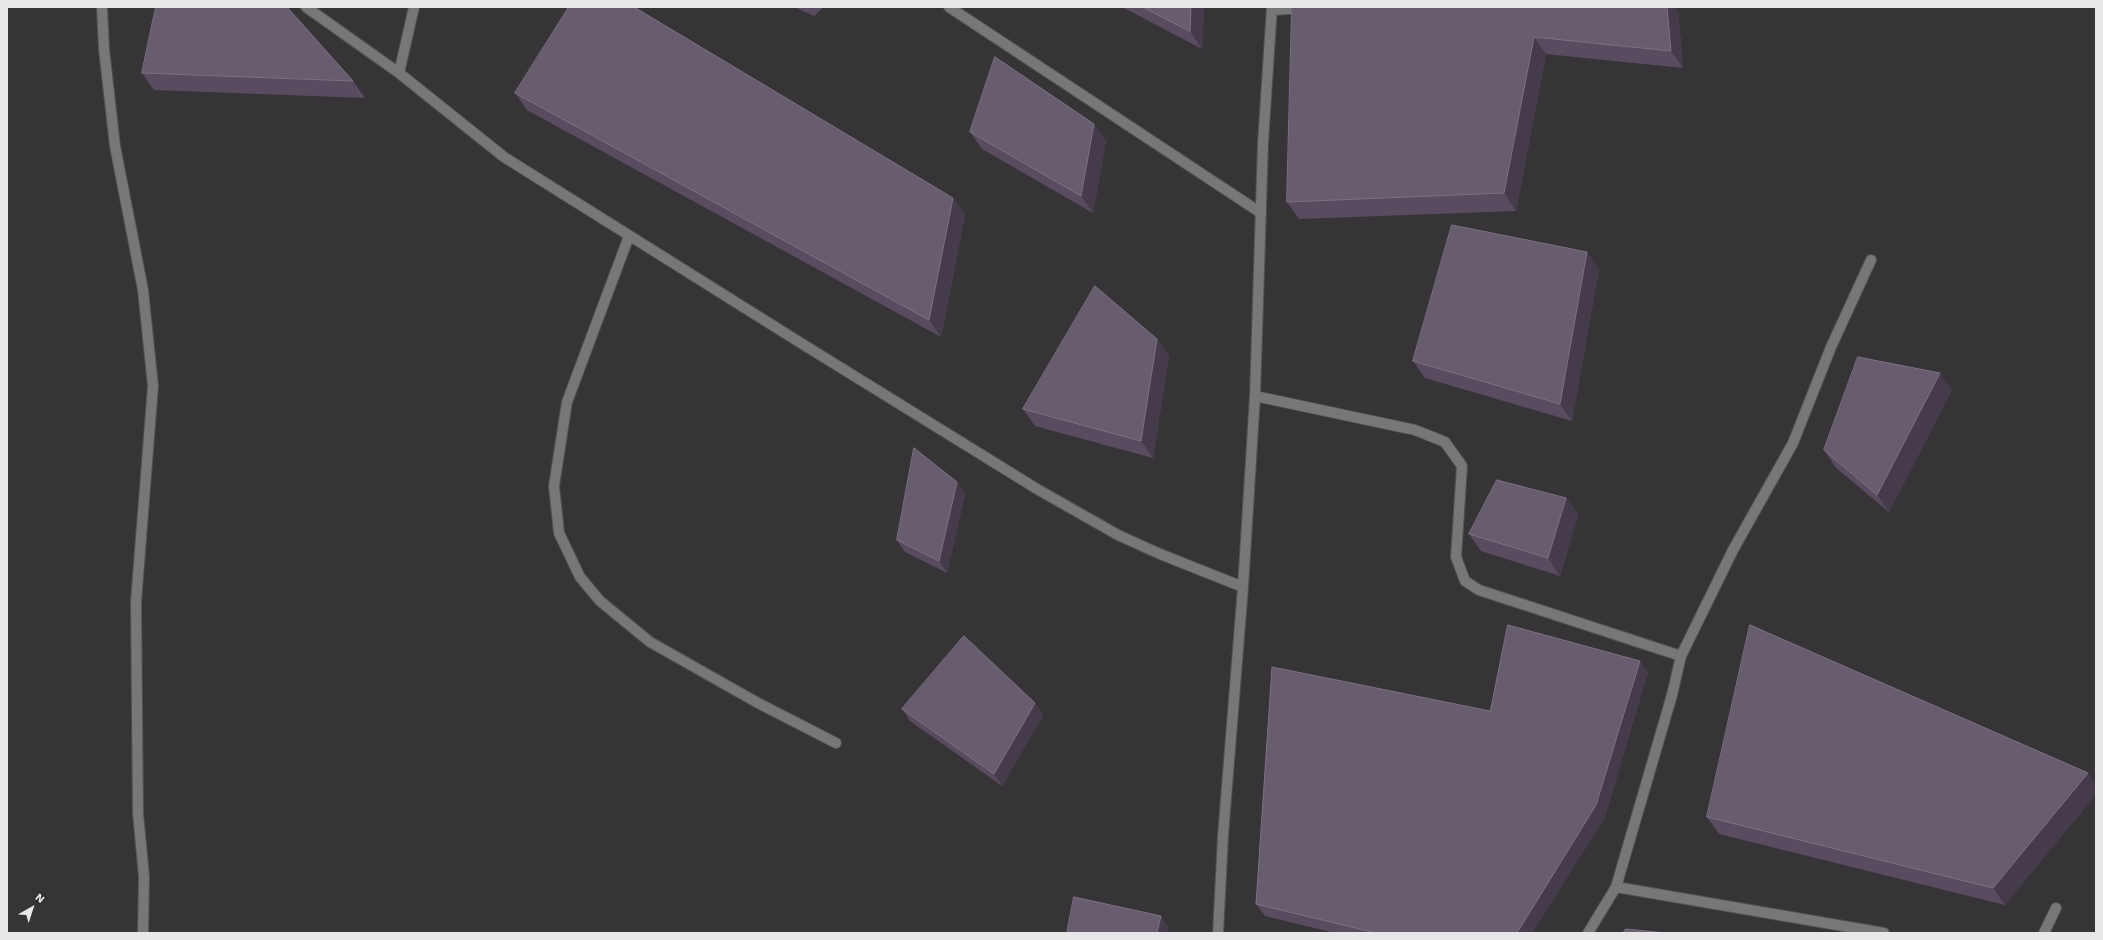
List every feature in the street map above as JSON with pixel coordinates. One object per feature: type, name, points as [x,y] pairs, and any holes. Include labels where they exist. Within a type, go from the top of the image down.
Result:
[{"type":"street","points":[[102,7],[104,49],[115,146],[143,290],[154,386],[136,602],[138,813],[144,877],[143,933]]},
{"type":"street","points":[[306,7],[399,73],[504,157],[1037,489],[1118,535],[1160,554],[1243,587]]},
{"type":"street","points":[[399,73],[414,7]]},
{"type":"street","points":[[949,7],[1260,213]]},
{"type":"street","points":[[1218,933],[1222,836],[1243,587],[1255,396],[1260,213],[1272,8],[1317,8]]},
{"type":"street","points":[[629,236],[567,402],[554,486],[559,533],[580,577],[600,601],[650,642],[758,703],[836,743]]},
{"type":"street","points":[[1588,933],[1616,887],[1672,694],[1681,656],[1733,550],[1793,443],[1831,348],[1871,260]]},
{"type":"street","points":[[1255,396],[1415,430],[1445,442],[1462,466],[1456,557],[1465,581],[1479,590],[1681,656]]},
{"type":"street","points":[[1616,887],[1884,933]]},
{"type":"street","points":[[2044,933],[2056,908]]},
{"type":"building","points":[[156,7],[287,7],[353,81],[142,73]]},
{"type":"building","points":[[569,7],[634,7],[953,198],[929,320],[515,93]]},
{"type":"building","points":[[1143,7],[1191,7],[1190,31]]},
{"type":"building","points":[[1292,7],[1667,7],[1671,51],[1534,37],[1504,193],[1287,202]]},
{"type":"building","points":[[995,57],[1094,124],[1081,196],[970,132]]},
{"type":"building","points":[[1452,225],[1587,252],[1560,404],[1413,361]]},
{"type":"building","points":[[1095,286],[1157,339],[1141,441],[1023,409]]},
{"type":"building","points":[[1858,357],[1940,373],[1877,495],[1824,450]]},
{"type":"building","points":[[914,448],[957,482],[939,561],[897,540]]},
{"type":"building","points":[[1497,480],[1566,498],[1548,558],[1469,534]]},
{"type":"building","points":[[1508,625],[1640,661],[1596,805],[1517,933],[1376,933],[1256,904],[1272,667],[1490,711]]},
{"type":"building","points":[[1750,625],[2088,773],[1993,888],[1707,817]]},
{"type":"building","points":[[964,636],[1035,703],[994,774],[902,709]]},
{"type":"building","points":[[1074,897],[1161,916],[1157,933],[1067,933]]},
{"type":"building","points":[[1626,929],[1666,933],[1623,933]]}]
